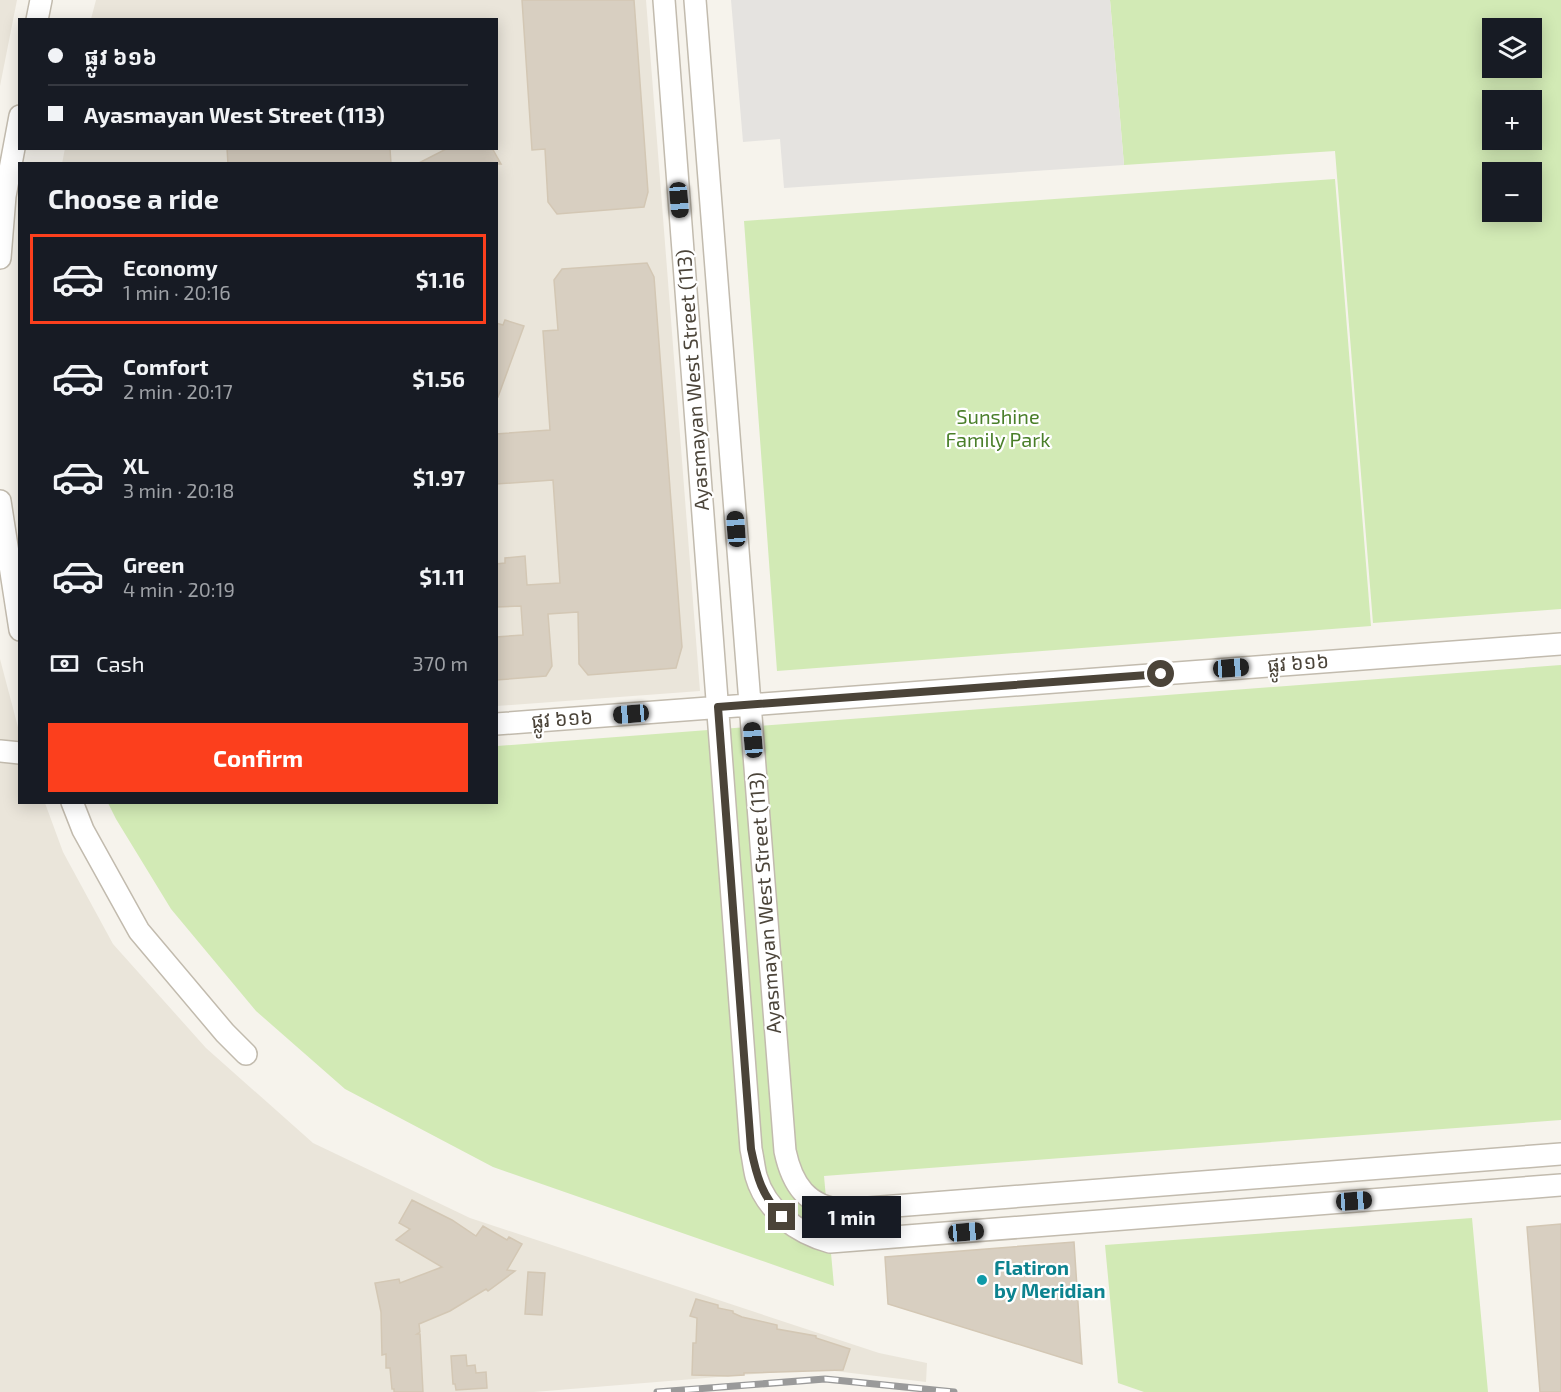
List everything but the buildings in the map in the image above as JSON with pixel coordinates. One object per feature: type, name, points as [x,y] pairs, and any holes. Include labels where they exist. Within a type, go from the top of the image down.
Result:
[{"type":"street","points":[[37,18],[41,0]]},
{"type":"street","name":"Ayasmayan West Street (113)","points":[[664,0],[751,1149],[756,1178],[768,1203],[782,1217],[807,1234],[830,1242],[1561,1185]]},
{"type":"street","name":"Ayasmayan West Street (113)","points":[[695,0],[785,1151],[793,1179],[813,1202],[826,1208],[843,1210],[1179,1184]]},
{"type":"street","points":[[0,258],[5,196],[18,127]]},
{"type":"street","points":[[692,366],[723,363]]},
{"type":"street","points":[[0,501],[18,617]]},
{"type":"street","name":"ផ្លូវ ៦១៦","points":[[498,724],[1561,644]]},
{"type":"street","points":[[0,751],[18,753]]},
{"type":"street","points":[[73,804],[83,830],[139,930],[225,1033],[246,1054]]},
{"type":"street","points":[[737,958],[770,956]]},
{"type":"street","points":[[1183,1215],[1179,1184],[1561,1154]]},
{"type":"street","points":[[1460,1162],[1462,1193]]},
{"type":"shaded area","points":[[0,0],[17,0],[0,86]]},
{"type":"shaded area","points":[[96,0],[646,0],[700,691],[498,706],[498,162],[62,162],[65,150],[498,150],[498,18],[91,18]]},
{"type":"shaded area","points":[[731,0],[1110,0],[1124,165],[784,188],[780,139],[743,142]]},
{"type":"shaded area","points":[[0,659],[18,727],[18,804],[45,804],[63,852],[113,944],[206,1048],[313,1143],[470,1218],[879,1353],[927,1363],[926,1382],[818,1369],[534,1392],[0,1392]]},
{"type":"green space","points":[[1110,0],[1561,0],[1561,609],[1373,623],[1335,151],[1124,165]]},
{"type":"green space","name":"Sunshine Family Park","points":[[1335,179],[1371,626],[777,671],[744,221]]},
{"type":"green space","points":[[1561,665],[1561,1120],[824,1176],[834,1286],[493,1167],[345,1089],[256,1011],[171,909],[108,804],[498,804],[498,746]]},
{"type":"green space","points":[[1472,1218],[1488,1392],[1144,1392],[1118,1383],[1105,1245]]},
{"type":"railway","points":[[657,1392],[825,1379],[954,1392]]},
{"type":"place","name":"Flatiron by Meridian","points":[[982,1280]]},
{"type":"route","points":[[782,1217],[768,1203],[756,1178],[751,1149],[718,707],[1161,674]]}]
